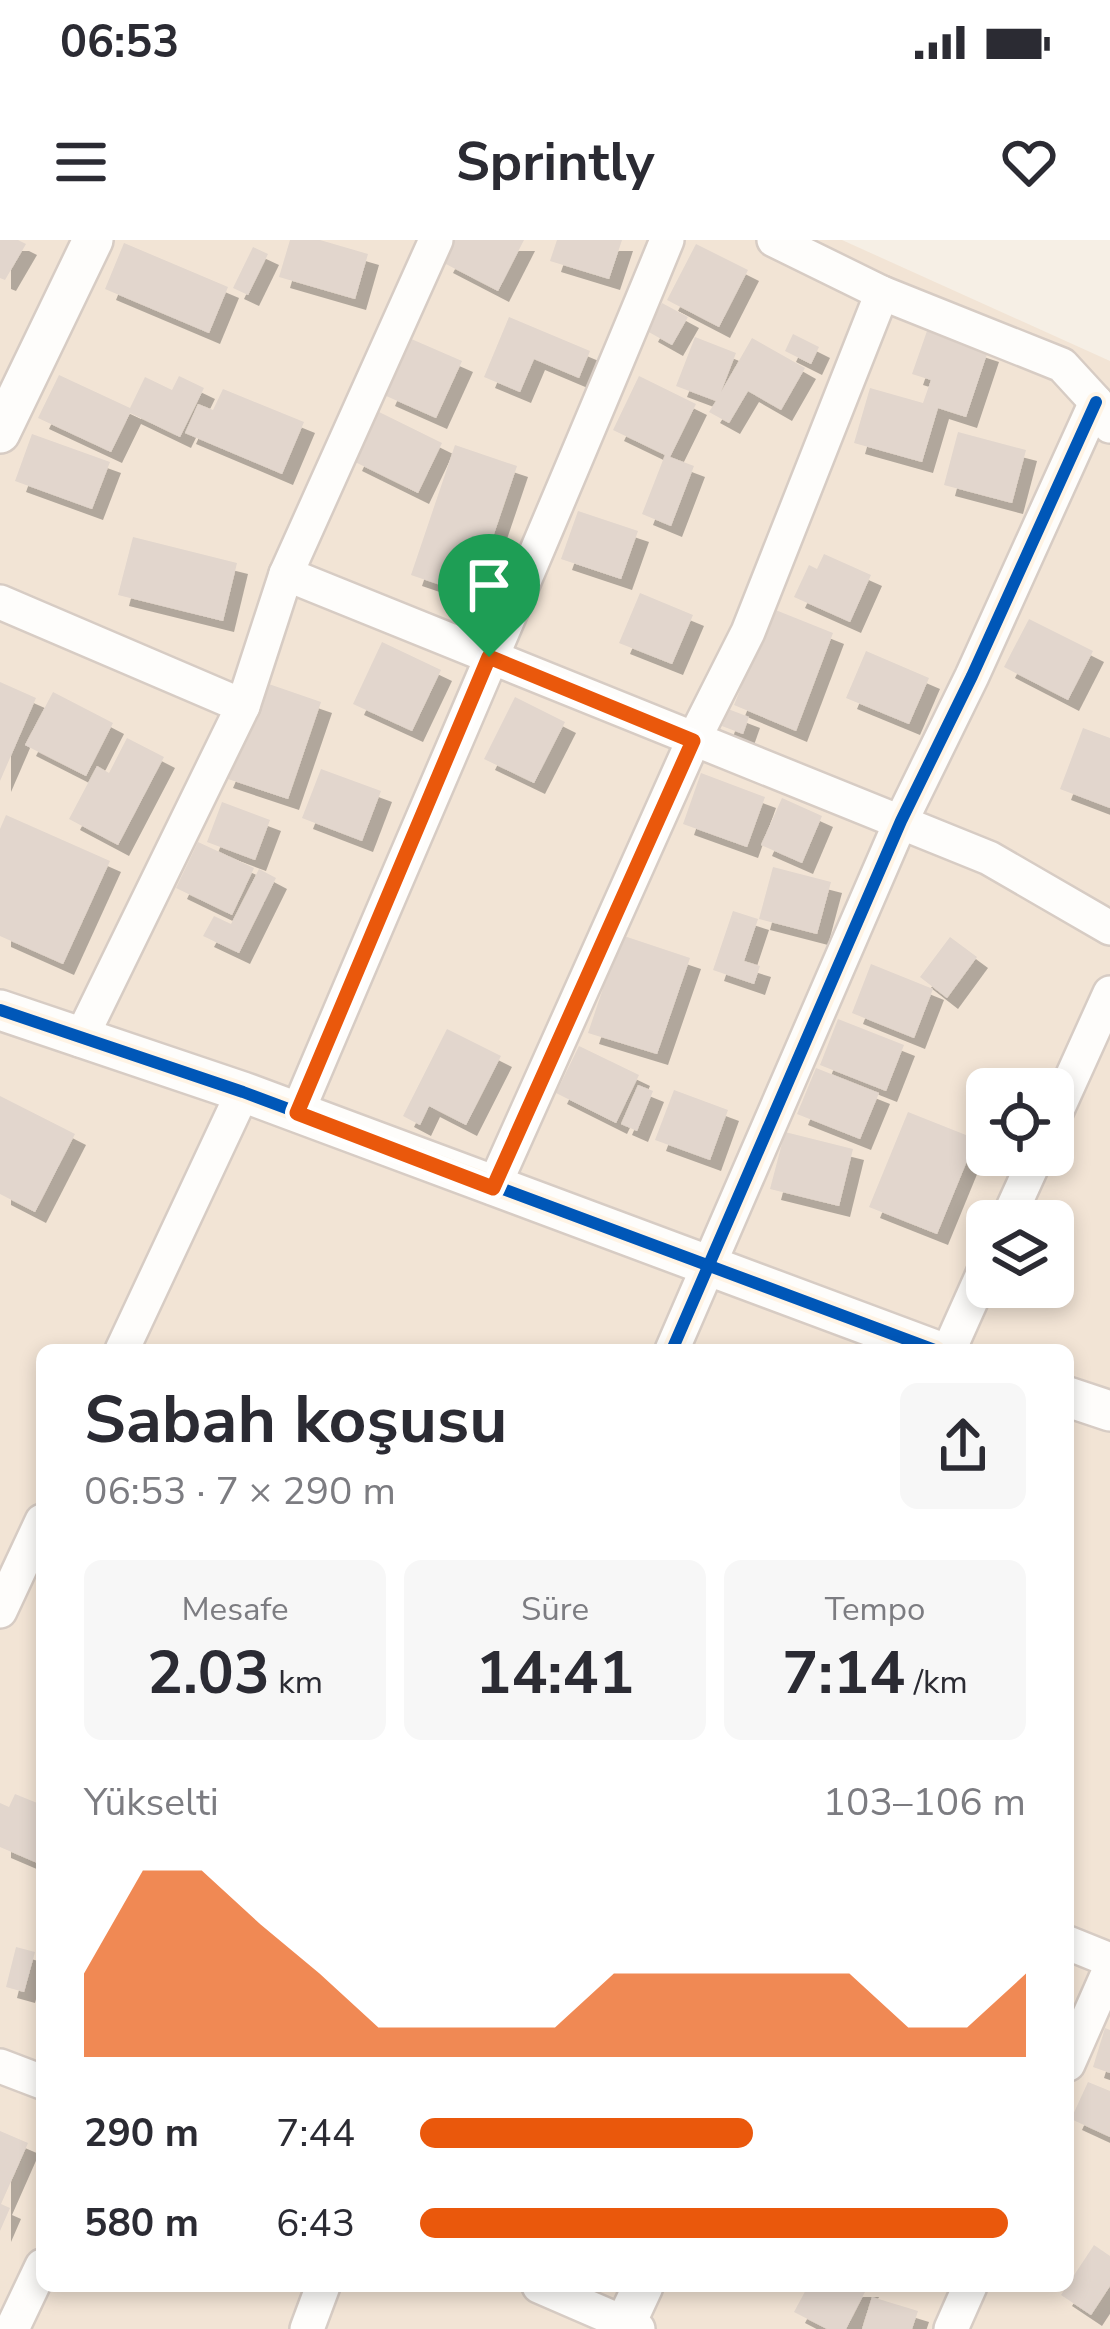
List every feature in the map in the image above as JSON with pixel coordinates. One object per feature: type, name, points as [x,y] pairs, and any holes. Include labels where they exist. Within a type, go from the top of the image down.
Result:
[{"type":"street","points":[[0,433],[93,240]]},
{"type":"street","points":[[80,1040],[243,706],[286,574],[436,240]]},
{"type":"street","points":[[297,1113],[489,657],[544,541],[667,240]]},
{"type":"street","points":[[675,1344],[901,821],[1103,414],[1063,365],[882,293],[774,240]]},
{"type":"street","points":[[493,1188],[693,741],[748,632],[882,293]]},
{"type":"street","points":[[286,574],[989,858],[1110,928]]},
{"type":"street","points":[[0,602],[243,706]]},
{"type":"street","points":[[1074,1073],[1110,993]]},
{"type":"street","points":[[0,1010],[243,1092],[919,1344]]},
{"type":"street","points":[[125,1344],[243,1092]]},
{"type":"street","points":[[952,1344],[968,1308]]},
{"type":"street","points":[[1074,1399],[1110,1411]]},
{"type":"street","points":[[0,1611],[36,1534]]},
{"type":"street","points":[[1074,1945],[1110,1960]]},
{"type":"street","points":[[1074,2050],[1110,1969]]},
{"type":"street","points":[[0,2066],[36,2080]]},
{"type":"street","points":[[12,2329],[36,2279]]},
{"type":"street","points":[[307,2329],[321,2292]]},
{"type":"street","points":[[552,2292],[629,2327],[641,2292]]},
{"type":"street","points":[[951,2329],[967,2292]]},
{"type":"shaded area","points":[[0,240],[842,240],[1110,361],[1110,2329],[0,2329]]},
{"type":"building","points":[[0,240],[26,244],[5,280],[0,278]]},
{"type":"building","points":[[290,240],[320,240],[368,254],[355,299],[279,277]]},
{"type":"building","points":[[454,240],[524,240],[498,291],[442,262]]},
{"type":"building","points":[[557,240],[622,240],[609,279],[550,261]]},
{"type":"building","points":[[124,243],[228,287],[209,333],[105,289]]},
{"type":"building","points":[[696,244],[748,270],[719,327],[667,300]]},
{"type":"building","points":[[253,247],[268,254],[248,295],[233,288]]},
{"type":"building","points":[[662,303],[688,317],[672,345],[647,331]]},
{"type":"building","points":[[509,317],[590,351],[579,378],[534,359],[520,392],[484,377]]},
{"type":"building","points":[[927,331],[988,351],[966,417],[938,408],[922,462],[854,443],[870,388],[923,403],[931,380],[912,374]]},
{"type":"building","points":[[793,334],[819,347],[811,364],[785,351]]},
{"type":"building","points":[[695,337],[736,353],[721,392],[752,338],[805,368],[781,410],[748,391],[729,423],[709,412],[716,401],[676,386]]},
{"type":"building","points":[[409,338],[462,361],[436,418],[384,395]]},
{"type":"building","points":[[59,375],[130,408],[145,377],[172,390],[179,376],[204,388],[180,437],[130,413],[111,452],[38,418]]},
{"type":"building","points":[[639,376],[696,404],[670,457],[694,466],[671,526],[642,514],[665,455],[613,430]]},
{"type":"building","points":[[223,389],[304,422],[282,474],[185,433],[198,404],[213,410]]},
{"type":"building","points":[[375,410],[442,443],[418,493],[351,460]]},
{"type":"building","points":[[958,432],[1026,450],[1012,503],[944,485]]},
{"type":"building","points":[[32,434],[110,462],[92,509],[15,481]]},
{"type":"building","points":[[455,445],[517,466],[473,596],[411,575]]},
{"type":"building","points":[[578,511],[638,531],[621,579],[561,559]]},
{"type":"building","points":[[133,537],[237,563],[223,621],[118,595]]},
{"type":"building","points":[[824,554],[871,575],[850,622],[794,597],[809,565],[817,569]]},
{"type":"building","points":[[640,593],[693,615],[672,664],[619,643]]},
{"type":"building","points":[[773,609],[833,633],[796,731],[734,705]]},
{"type":"building","points":[[1029,619],[1093,651],[1068,700],[1004,667]]},
{"type":"building","points":[[382,642],[441,670],[412,731],[353,704]]},
{"type":"building","points":[[866,651],[929,678],[909,724],[846,698]]},
{"type":"building","points":[[0,682],[36,698],[0,781]]},
{"type":"building","points":[[263,682],[321,702],[288,799],[222,777]]},
{"type":"building","points":[[53,692],[113,723],[86,776],[25,745]]},
{"type":"building","points":[[515,697],[565,722],[534,783],[484,759]]},
{"type":"building","points":[[728,709],[749,717],[743,734],[722,726]]},
{"type":"building","points":[[1083,728],[1110,738],[1110,808],[1060,789]]},
{"type":"building","points":[[127,738],[164,757],[118,845],[69,819],[97,766],[109,773]]},
{"type":"building","points":[[321,769],[381,791],[362,841],[302,818]]},
{"type":"building","points":[[701,773],[765,797],[747,847],[683,824]]},
{"type":"building","points":[[782,798],[822,816],[802,863],[761,845]]},
{"type":"building","points":[[222,802],[270,820],[255,860],[207,842]]},
{"type":"building","points":[[6,815],[110,861],[63,964],[0,936],[0,829]]},
{"type":"building","points":[[198,842],[254,868],[232,915],[176,888]]},
{"type":"building","points":[[773,867],[831,882],[817,934],[759,919]]},
{"type":"building","points":[[259,869],[276,878],[239,953],[203,936],[214,916],[231,924]]},
{"type":"building","points":[[733,911],[758,919],[744,961],[760,966],[754,984],[713,970]]},
{"type":"building","points":[[621,935],[690,958],[657,1054],[588,1033]]},
{"type":"building","points":[[950,937],[977,957],[947,998],[920,977]]},
{"type":"building","points":[[871,964],[933,989],[914,1038],[852,1013]]},
{"type":"building","points":[[838,1019],[904,1045],[886,1091],[820,1065]]},
{"type":"building","points":[[447,1029],[501,1056],[466,1125],[429,1106],[420,1125],[403,1116]]},
{"type":"building","points":[[579,1046],[639,1075],[616,1123],[556,1093]]},
{"type":"building","points":[[816,1068],[879,1093],[860,1139],[797,1114]]},
{"type":"building","points":[[638,1085],[653,1091],[637,1131],[621,1124]]},
{"type":"building","points":[[674,1090],[728,1110],[710,1160],[655,1140]]},
{"type":"building","points":[[0,1096],[75,1134],[35,1212],[0,1194]]},
{"type":"building","points":[[908,1112],[966,1135],[966,1163],[937,1234],[869,1207]]},
{"type":"building","points":[[785,1132],[853,1149],[839,1206],[770,1189]]},
{"type":"building","points":[[15,1794],[36,1803],[36,1862],[0,1847],[0,1803],[9,1807]]},
{"type":"building","points":[[16,1947],[35,1952],[24,1992],[6,1987]]},
{"type":"building","points":[[1105,2028],[1110,2030],[1110,2073],[1093,2067]]},
{"type":"building","points":[[1088,2082],[1110,2091],[1110,2137],[1074,2120]]},
{"type":"building","points":[[0,2131],[28,2143],[1,2204],[10,2208],[0,2231]]},
{"type":"building","points":[[1094,2245],[1110,2256],[1110,2286],[1091,2315],[1061,2295],[1074,2292],[1074,2275]]},
{"type":"building","points":[[805,2292],[865,2292],[846,2329],[827,2329],[794,2312]]},
{"type":"building","points":[[872,2297],[918,2311],[912,2329],[862,2329]]},
{"type":"cycle path","points":[[675,1344],[901,821],[1096,402]]},
{"type":"cycle path","points":[[0,1010],[243,1092],[919,1344]]},
{"type":"route","points":[[489,657],[693,741],[493,1188],[297,1113],[489,657]]}]
